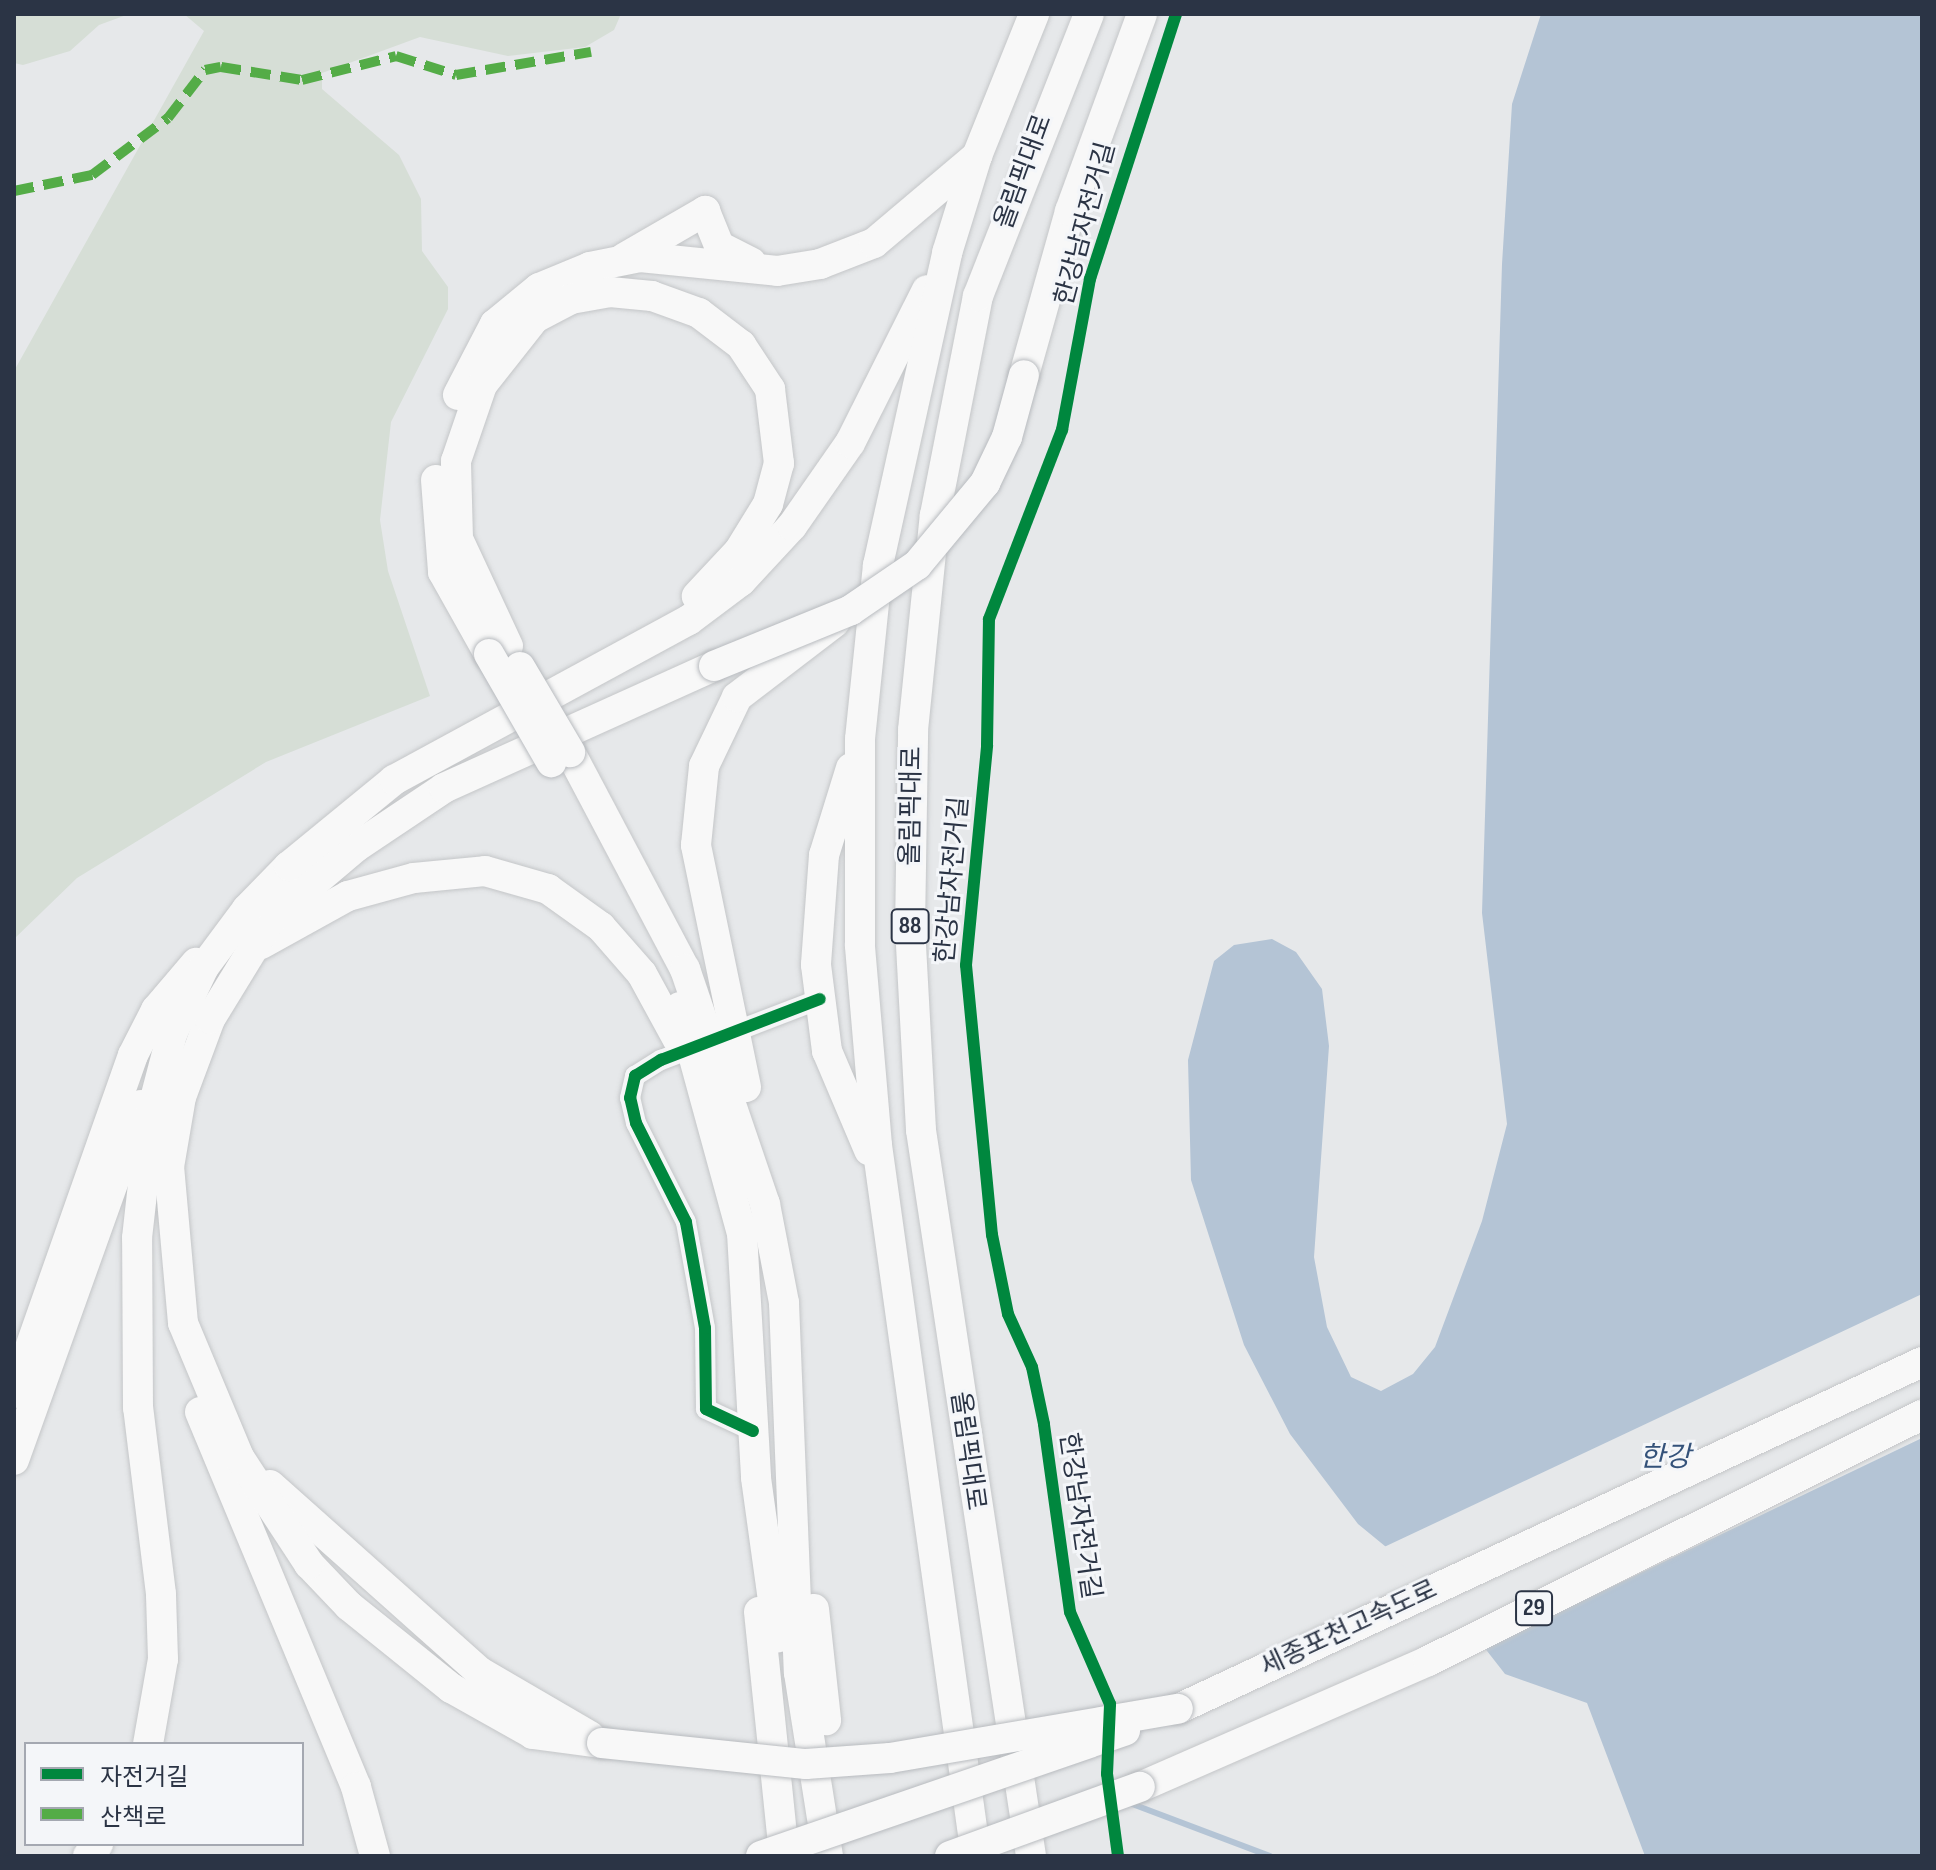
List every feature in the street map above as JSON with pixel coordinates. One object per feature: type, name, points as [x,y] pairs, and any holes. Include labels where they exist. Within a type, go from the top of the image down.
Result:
[{"type":"highway","name":"올림픽대로","points":[[976,1856],[882,1181],[860,945],[860,739],[878,565],[947,253],[977,156],[1034,14]]},
{"type":"highway","name":"올림픽대로","points":[[1031,1856],[921,1130],[910,930],[913,730],[935,515],[978,296],[1089,14]]},
{"type":"highway","points":[[828,1856],[799,1673],[784,1303],[696,845],[704,766],[737,697],[851,610],[917,565],[953,528],[1007,437],[1070,211],[1142,14]]},
{"type":"highway","points":[[765,1204],[685,969],[498,650],[443,572],[437,547],[436,471],[448,418],[495,324],[539,288],[640,257],[784,270],[874,243],[977,156]]},
{"type":"highway","points":[[620,261],[705,211],[719,246],[739,259],[784,270]]},
{"type":"highway","points":[[14,1460],[60,1342],[116,1166],[172,1034],[239,942],[289,866],[394,780],[658,636],[741,581],[792,526],[850,443],[947,253]]},
{"type":"highway","points":[[498,650],[458,539],[453,503],[466,422],[482,385],[535,318],[571,299],[610,292],[652,296],[699,313],[741,345],[770,389],[778,426],[779,463],[768,504],[739,551],[658,636]]},
{"type":"highway","points":[[14,1393],[133,1055],[174,985],[272,918],[320,878],[444,788],[714,666],[851,610]]},
{"type":"highway","points":[[860,739],[824,855],[816,965],[827,1051],[882,1181]]},
{"type":"highway","points":[[561,757],[646,925],[690,1032],[742,1233],[756,1478],[759,1610],[784,1856]]},
{"type":"highway","points":[[375,1856],[356,1787],[202,1421],[183,1323],[169,1167],[181,1097],[239,942],[348,896],[414,878],[485,871],[548,889],[601,927],[642,974],[707,1105]]},
{"type":"highway","points":[[148,1742],[163,1659],[161,1594],[138,1408],[134,1310],[151,1114],[172,1034]]},
{"type":"highway","points":[[183,1323],[239,1457],[309,1564],[349,1606],[451,1688],[533,1734],[806,1764],[890,1758],[1178,1709]]},
{"type":"highway","name":"세종포천고속도로","points":[[761,1856],[1041,1763],[1178,1709],[1922,1362]]},
{"type":"highway","name":"29","points":[[950,1856],[1140,1787],[1306,1716],[1922,1415]]},
{"type":"highway","points":[[792,1468],[833,1786],[850,1856]]},
{"type":"highway","points":[[756,1478],[811,1856]]},
{"type":"street","points":[[753,1431],[706,1409],[705,1328],[686,1222],[636,1123],[630,1098],[635,1076],[661,1060],[820,999]]},
{"type":"shaded area","points":[[14,14],[129,14],[99,25],[70,51],[23,65],[14,63]]},
{"type":"shaded area","points":[[184,14],[621,14],[614,30],[585,47],[508,56],[420,37],[322,73],[322,89],[399,155],[421,199],[422,251],[448,287],[448,309],[391,422],[380,520],[388,571],[430,696],[266,762],[77,878],[14,939],[14,371],[204,31]]},
{"type":"water","name":"한강","points":[[1541,14],[1922,14],[1922,1856],[1645,1856],[1587,1703],[1505,1674],[1441,1592],[1358,1524],[1290,1434],[1244,1345],[1191,1180],[1188,1060],[1214,961],[1234,945],[1272,939],[1296,952],[1322,989],[1329,1046],[1314,1257],[1327,1327],[1351,1377],[1381,1391],[1413,1374],[1435,1347],[1482,1221],[1507,1124],[1482,913],[1502,264],[1512,104]]},
{"type":"pier","points":[[1922,1294],[1922,1438],[1482,1649],[1438,1595],[1382,1548]]},
{"type":"waterway","points":[[1127,1802],[1270,1856]]},
{"type":"marked path","points":[[14,191],[92,175],[168,118],[205,70],[221,67],[302,80],[396,56],[456,75],[591,52]]},
{"type":"cycle path","name":"한강남자전거길","points":[[1118,1856],[1107,1774],[1110,1704],[1070,1612],[1044,1424],[1032,1367],[1008,1314],[992,1235],[966,965],[987,745],[989,619],[1062,430],[1090,279],[1176,14]]},
{"type":"cycle path","points":[[753,1431],[706,1409],[705,1328],[686,1222],[636,1123],[630,1098],[635,1076],[661,1060],[820,999]]}]
